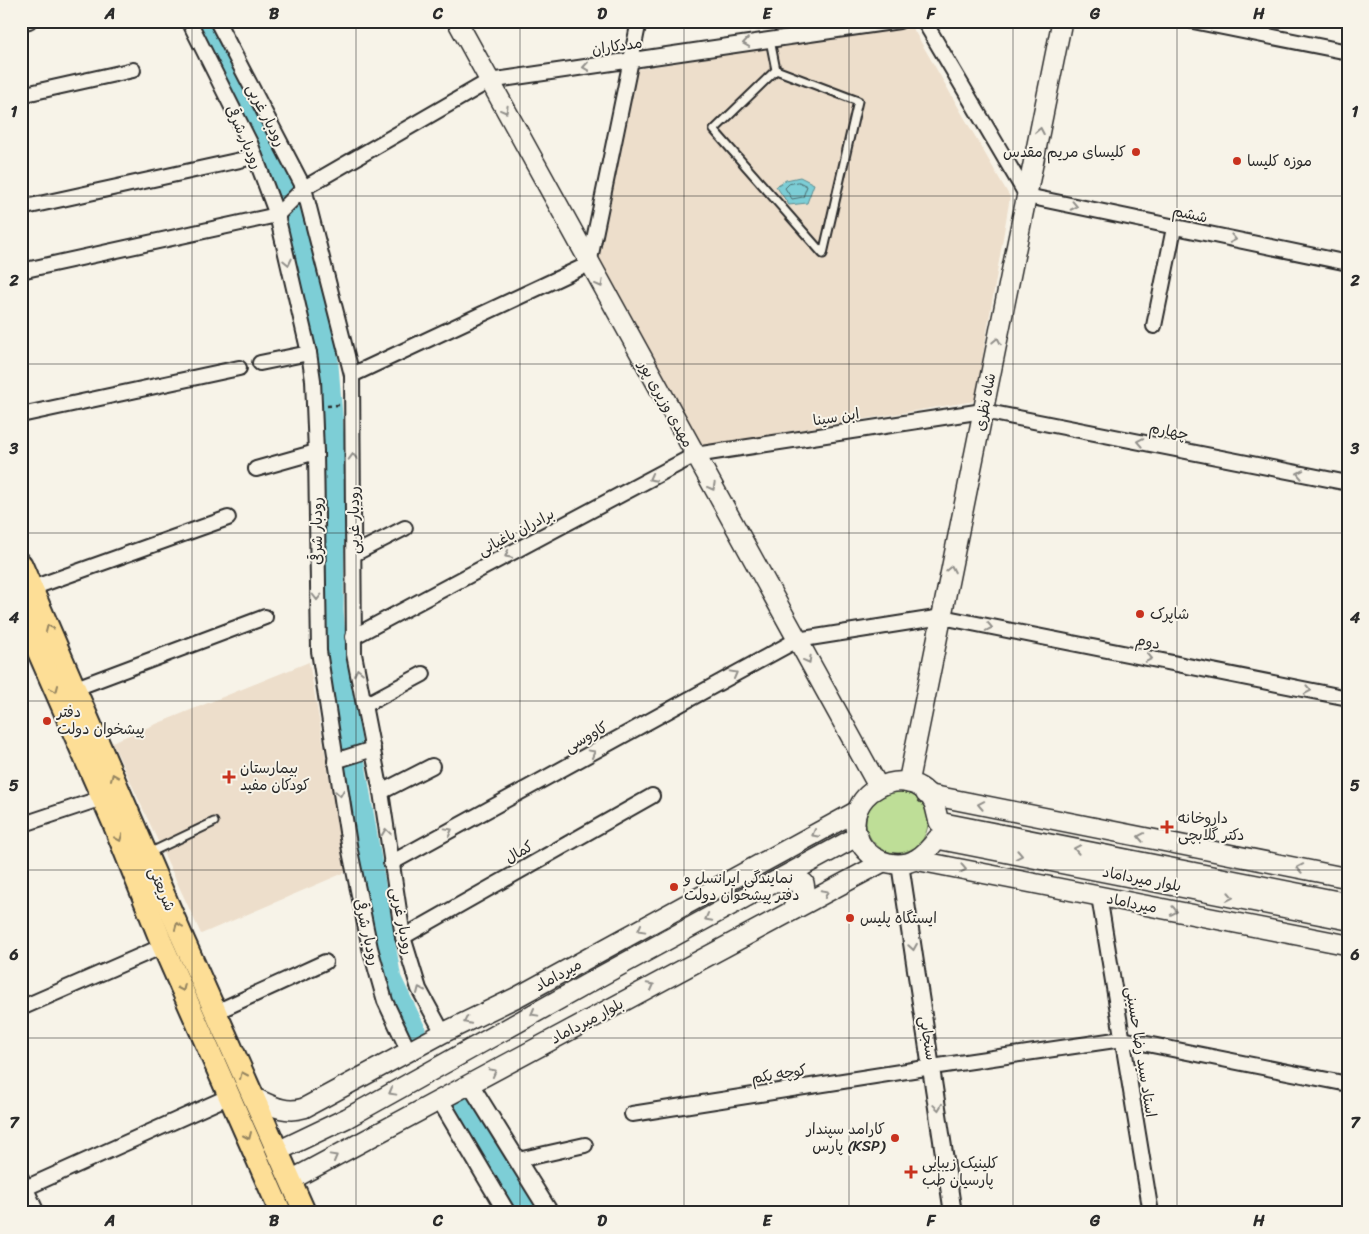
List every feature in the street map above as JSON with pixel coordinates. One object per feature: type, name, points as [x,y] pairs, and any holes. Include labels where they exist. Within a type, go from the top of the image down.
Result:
[{"type":"main road","name":"مهدی وزیری پور","points":[[457,21],[589,264],[878,786]]},
{"type":"main road","name":"شاه نظری","points":[[908,783],[1062,21]]},
{"type":"main road","name":"شریعتی","points":[[21,564],[305,1213]]},
{"type":"main road","name":"شریعتی","points":[[21,612],[102,798],[163,946],[282,1213]]},
{"type":"main road","points":[[898,782],[908,783],[916,786],[926,794],[934,804],[938,830],[928,851],[900,862],[870,855],[863,847],[856,827],[861,802],[868,793],[878,786],[898,782]]},
{"type":"main road","points":[[926,794],[1348,878]]},
{"type":"main road","name":"میرداماد","points":[[253,1097],[278,1108],[293,1112],[304,1108],[442,1033],[517,997],[858,811]]},
{"type":"main road","name":"بلوار میرداماد","points":[[938,830],[1348,903]]},
{"type":"main road","name":"بلوار میرداماد","points":[[938,830],[1348,920]]},
{"type":"main road","points":[[259,1162],[347,1118],[601,976],[858,836]]},
{"type":"main road","name":"میرداماد","points":[[900,862],[1099,896],[1348,945]]},
{"type":"main road","name":"بلوار میرداماد","points":[[291,1180],[790,912],[900,862]]},
{"type":"main road","points":[[770,885],[798,880],[804,883],[805,889],[802,897],[790,912]]},
{"type":"main road","points":[[517,997],[601,976]]},
{"type":"main road","points":[[347,1118],[346,1134],[350,1139],[359,1143]]},
{"type":"main road","points":[[272,1190],[291,1180]]},
{"type":"street","points":[[21,23],[27,21]]},
{"type":"street","name":"رودبار شرقی","points":[[189,21],[250,143],[277,215],[309,353],[313,380],[316,452],[318,636],[335,761],[352,862],[370,948],[386,1001],[409,1052]]},
{"type":"street","name":"رودبار غربی","points":[[217,21],[304,188],[352,375],[354,654],[381,792],[403,938],[419,989],[442,1033]]},
{"type":"street","points":[[352,375],[589,264],[639,21]]},
{"type":"street","name":"مددکاران","points":[[489,81],[898,21]]},
{"type":"street","points":[[924,21],[1027,196]]},
{"type":"street","points":[[1193,21],[1348,52]]},
{"type":"street","points":[[21,95],[132,70]]},
{"type":"street","points":[[21,271],[277,215],[304,188],[489,81]]},
{"type":"street","points":[[21,208],[254,157]]},
{"type":"street","name":"ششم","points":[[1027,196],[1348,263]]},
{"type":"street","points":[[1154,326],[1174,228]]},
{"type":"street","points":[[260,364],[309,353]]},
{"type":"street","points":[[21,415],[238,368]]},
{"type":"street","name":"ابن سینا","points":[[695,455],[983,411]]},
{"type":"street","name":"چهارم","points":[[983,411],[1348,483]]},
{"type":"street","points":[[256,469],[316,452]]},
{"type":"street","name":"برادران باغیانی","points":[[353,637],[695,455]]},
{"type":"street","points":[[32,588],[228,518]]},
{"type":"street","points":[[354,554],[405,528]]},
{"type":"street","points":[[76,688],[265,617]]},
{"type":"street","name":"کاووسی","points":[[391,863],[797,640],[942,617]]},
{"type":"street","name":"دوم","points":[[942,617],[1348,698]]},
{"type":"street","points":[[365,705],[423,674]]},
{"type":"street","points":[[335,761],[372,749]]},
{"type":"street","points":[[381,792],[432,766]]},
{"type":"street","name":"کمال","points":[[403,938],[652,796]]},
{"type":"street","points":[[21,825],[102,798]]},
{"type":"street","name":"سنجابی","points":[[900,862],[953,1213]]},
{"type":"street","name":"استاد سید رضا حسینی","points":[[1099,896],[1151,1213]]},
{"type":"street","points":[[21,1008],[163,946]]},
{"type":"street","points":[[216,1012],[324,962]]},
{"type":"street","points":[[1122,1039],[1348,1084]]},
{"type":"street","name":"کوچه یکم","points":[[632,1114],[1122,1039]]},
{"type":"street","points":[[470,1084],[550,1213]]},
{"type":"street","points":[[37,1213],[23,1186],[230,1096]]},
{"type":"street","points":[[440,1100],[507,1213]]},
{"type":"street","points":[[518,1160],[585,1145]]},
{"type":"lane","points":[[770,40],[776,70]]},
{"type":"lane","points":[[776,70],[858,101],[823,254],[714,130],[776,70]]},
{"type":"lane","points":[[147,854],[214,822]]},
{"type":"path","points":[[314,407],[353,404]]},
{"type":"shaded area","points":[[911,25],[1010,197],[975,401],[699,446],[597,261],[638,69]]},
{"type":"shaded area","name":"بیمارستان کودکان مفید","points":[[309,662],[346,872],[201,934],[112,742]]},
{"type":"green space","points":[[891,791],[903,791],[919,800],[926,810],[928,822],[926,834],[919,844],[903,853],[891,853],[880,848],[871,839],[866,828],[866,816],[871,805],[880,796]]},
{"type":"water","points":[[800,177],[814,184],[807,203],[789,205],[776,186],[786,180]]},
{"type":"waterway","points":[[200,21],[246,105],[300,225],[325,353],[333,453],[331,610],[334,651],[389,980],[413,1030]]},
{"type":"waterway","points":[[463,1108],[528,1213]]},
{"type":"place","name":"کلیسای مریم مقدس","points":[[1136,152]]},
{"type":"place","name":"موزه کلیسا","points":[[1237,161]]},
{"type":"place","name":"شاپرک","points":[[1140,614]]},
{"type":"place","name":"دفتر پیشخوان دولت","points":[[47,721]]},
{"type":"place","name":"بیمارستان کودکان مفید","points":[[229,777]]},
{"type":"place","name":"داروخانه دکتر گلابچی","points":[[1167,827]]},
{"type":"place","name":"نمایندگی ایرانسل و دفتر پیشخوان دولت","points":[[674,887]]},
{"type":"place","name":"ایستگاه پلیس","points":[[850,918]]},
{"type":"place","name":"کارامد سپندار پارس (KSP)","points":[[895,1138]]},
{"type":"place","name":"کلینیک زیبایی پارسیان طب","points":[[911,1172]]}]
